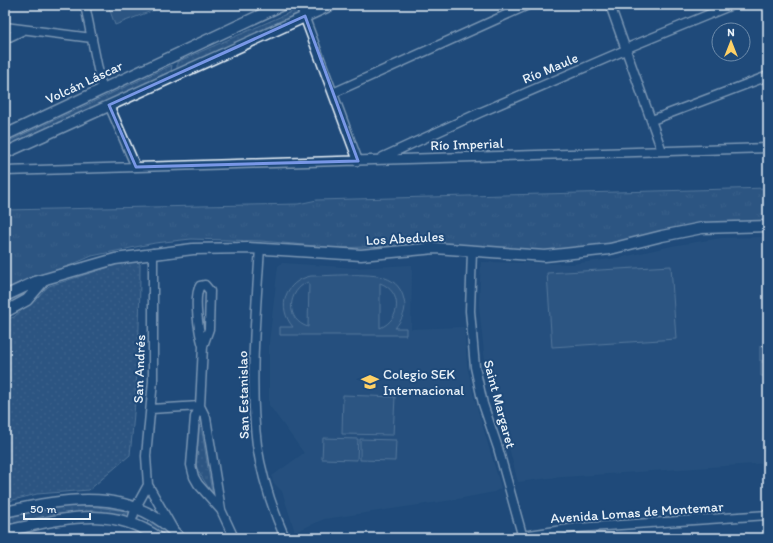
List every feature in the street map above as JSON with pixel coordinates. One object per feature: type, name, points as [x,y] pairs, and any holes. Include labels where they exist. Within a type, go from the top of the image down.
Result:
[{"type":"street","points":[[85,5],[102,89]]},
{"type":"street","name":"Volcán Láscar","points":[[5,135],[282,5]]},
{"type":"street","points":[[300,5],[358,160]]},
{"type":"street","points":[[5,153],[331,5]]},
{"type":"street","points":[[333,93],[528,5]]},
{"type":"street","points":[[610,5],[662,151]]},
{"type":"street","name":"Río Maule","points":[[379,159],[479,113],[732,5]]},
{"type":"street","points":[[5,28],[92,38]]},
{"type":"street","points":[[5,39],[24,30]]},
{"type":"street","points":[[652,120],[768,76]]},
{"type":"street","points":[[109,105],[136,167]]},
{"type":"street","name":"Río Imperial","points":[[5,171],[768,148]]},
{"type":"street","name":"Los Abedules","points":[[5,296],[45,279],[115,259],[193,249],[260,248],[344,255],[384,254],[436,248],[514,254],[564,254],[610,249],[702,228],[768,226]]},
{"type":"street","name":"San Estanislao","points":[[260,248],[254,375],[256,430],[260,462],[268,495],[285,538]]},
{"type":"street","name":"Saint Margaret","points":[[472,251],[470,311],[475,367],[483,404],[498,448],[523,536]]},
{"type":"street","name":"San Andrés","points":[[153,253],[154,330],[151,409],[146,456],[148,485],[178,535]]},
{"type":"street","points":[[5,312],[27,300],[45,279]]},
{"type":"street","points":[[203,346],[198,329],[198,293],[200,286],[205,285],[210,291],[209,323],[203,346],[200,406],[195,417],[192,471],[198,484],[221,510]]},
{"type":"street","points":[[151,409],[200,406]]},
{"type":"street","points":[[200,406],[206,418],[221,510],[234,538]]},
{"type":"street","points":[[131,523],[136,507],[148,485]]},
{"type":"street","points":[[5,512],[42,504],[70,501],[104,501],[136,507],[157,517],[178,535]]},
{"type":"street","name":"Avenida Lomas de Montemar","points":[[509,538],[576,528],[768,516]]},
{"type":"street","points":[[5,531],[83,517],[104,517],[131,523],[159,538]]},
{"type":"highlighted area","points":[[305,16],[358,161],[136,167],[109,105]]},
{"type":"shaded area","points":[[768,237],[768,463],[548,478],[518,482],[494,400],[485,361],[479,305],[481,262],[573,264],[619,258],[672,246],[722,238]]},
{"type":"shaded area","name":"Colegio SEK Internacional","points":[[282,263],[356,268],[412,265],[411,329],[464,327],[467,366],[474,398],[501,488],[494,492],[452,500],[324,519],[295,532],[282,491],[273,482],[272,476],[304,453],[269,405],[269,344],[278,266]]},
{"type":"green space","points":[[108,5],[167,5],[115,25]]},
{"type":"green space","points":[[307,5],[319,5],[177,69],[177,62]]},
{"type":"green space","points":[[172,65],[171,71],[5,149],[5,143]]},
{"type":"green space","points":[[768,188],[768,221],[701,224],[609,245],[545,251],[448,244],[337,248],[261,241],[191,239],[155,243],[92,256],[5,293],[5,210],[298,204],[317,200]]},
{"type":"green space","points":[[136,261],[140,264],[139,336],[135,408],[130,455],[89,490],[37,494],[5,502],[5,320],[14,317],[49,286],[119,264]]},
{"type":"green space","points":[[671,266],[676,339],[552,347],[547,273]]},
{"type":"green space","points":[[370,275],[389,279],[398,286],[402,292],[405,307],[402,318],[395,328],[406,328],[406,335],[280,335],[280,327],[293,327],[285,311],[284,303],[289,289],[302,279],[311,276]],"holes":[[[308,282],[309,283],[308,327],[295,318],[292,312],[293,298],[296,292],[301,286]],[[380,283],[392,292],[396,305],[392,318],[387,324],[380,328]]]},
{"type":"green space","points":[[760,346],[768,346],[768,360],[760,361]]},
{"type":"green space","points":[[761,362],[768,362],[768,376],[761,376]]},
{"type":"green space","points":[[343,395],[395,397],[393,435],[342,434]]},
{"type":"green space","points":[[200,419],[212,493],[196,468]]},
{"type":"green space","points":[[323,438],[358,439],[357,460],[322,459]]},
{"type":"green space","points":[[360,439],[396,440],[395,461],[360,460]]},
{"type":"green space","points":[[67,506],[89,506],[127,511],[127,514],[73,513],[5,525],[5,517],[39,509]]},
{"type":"green space","points":[[152,519],[173,538],[167,538],[147,525],[148,520]]},
{"type":"place","name":"Colegio SEK Internacional","points":[[370,382]]}]
